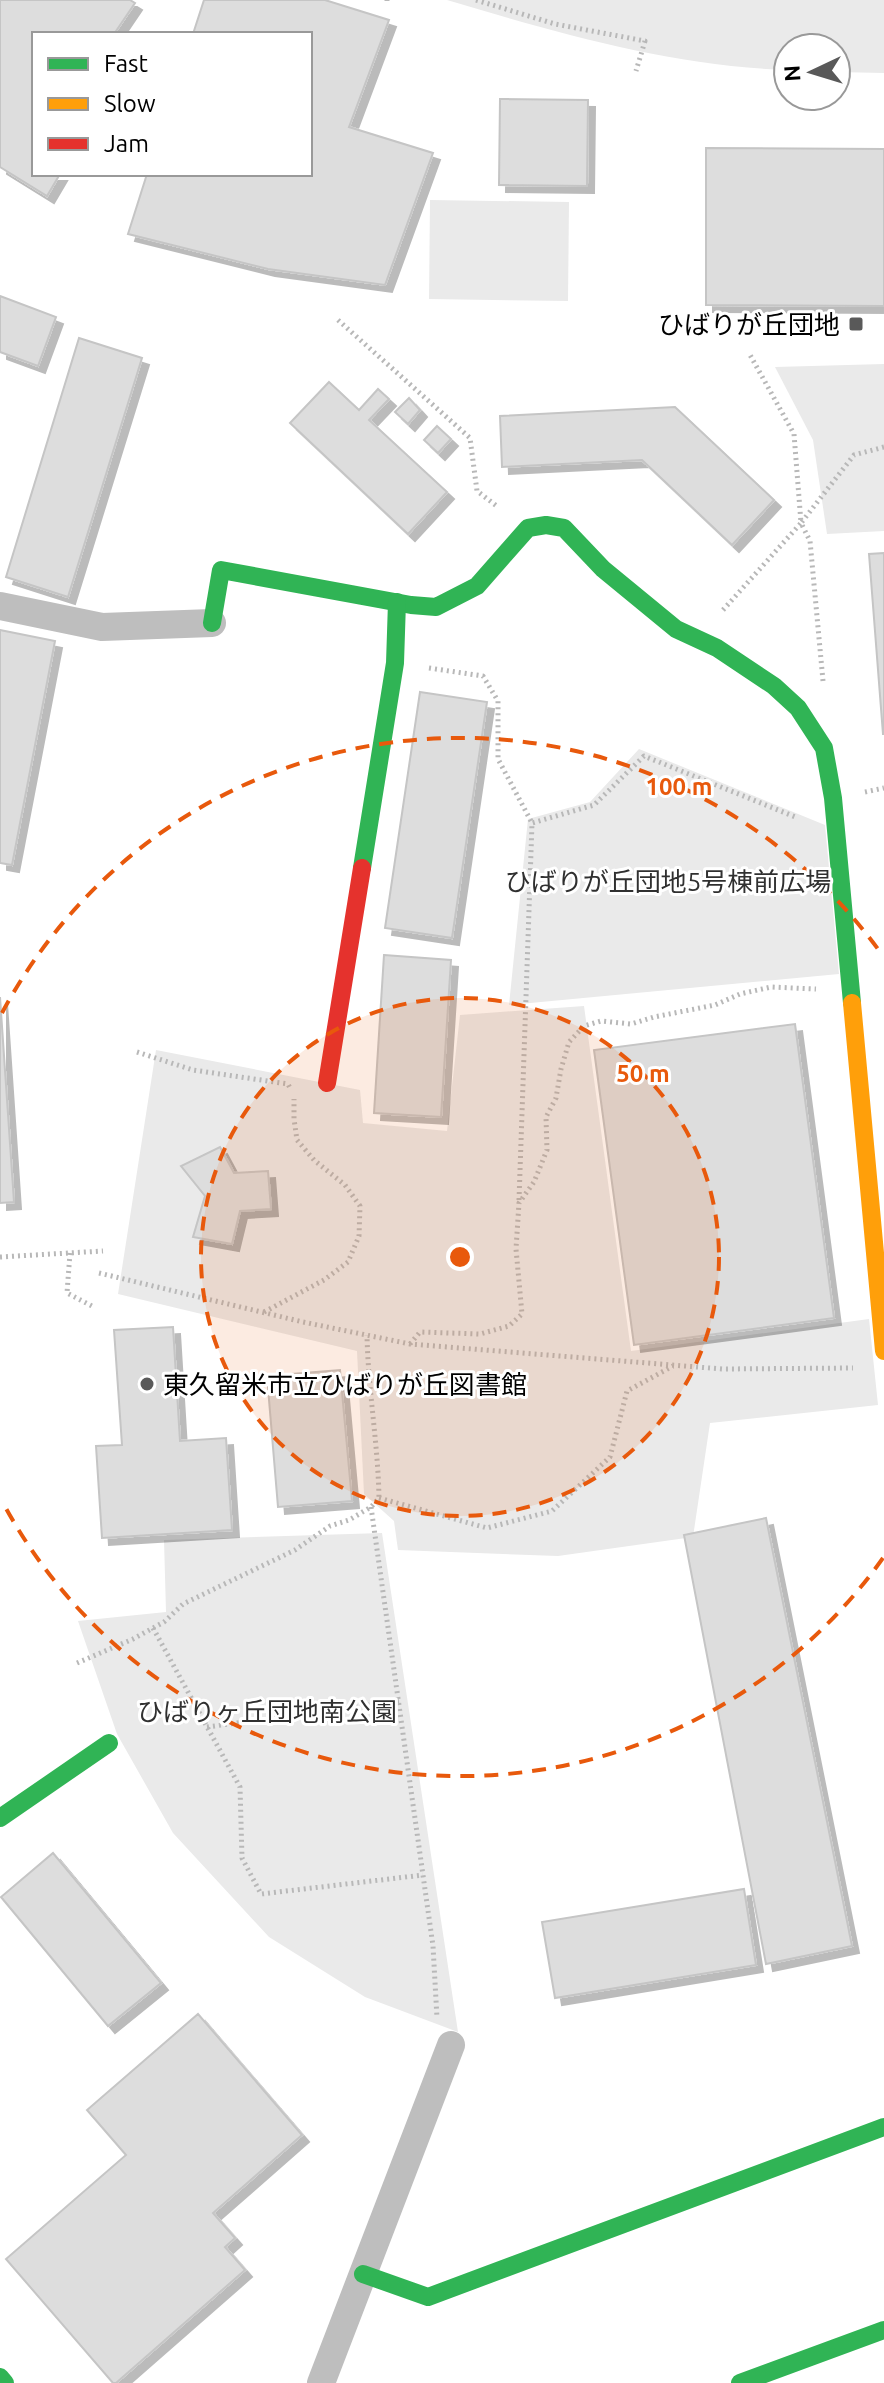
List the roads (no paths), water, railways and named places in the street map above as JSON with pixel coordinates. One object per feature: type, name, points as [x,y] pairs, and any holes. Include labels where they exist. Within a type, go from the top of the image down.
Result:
[{"type":"street","points":[[0,606],[102,627],[212,623],[221,570],[436,607],[477,586],[528,528],[546,525],[564,528],[603,569],[676,629],[717,648],[763,678],[798,708],[824,748],[833,798],[884,1351]]},
{"type":"street","points":[[327,1083],[395,663],[397,602]]},
{"type":"street","points":[[0,1818],[109,1743]]},
{"type":"street","points":[[321,2383],[363,2274],[444,2035]]},
{"type":"street","points":[[363,2274],[428,2297],[884,2127]]},
{"type":"street","points":[[740,2383],[884,2330]]},
{"type":"street","points":[[0,2377],[5,2383]]},
{"type":"place","name":"ひばりが丘団地","points":[[856,324]]},
{"type":"place","name":"東久留米市立ひばりが丘図書館","points":[[147,1384]]},
{"type":"park label","name":"ひばりが丘団地5号棟前広場","points":[[668,881]]},
{"type":"park label","name":"ひばりヶ丘団地南公園","points":[[267,1711]]}]
